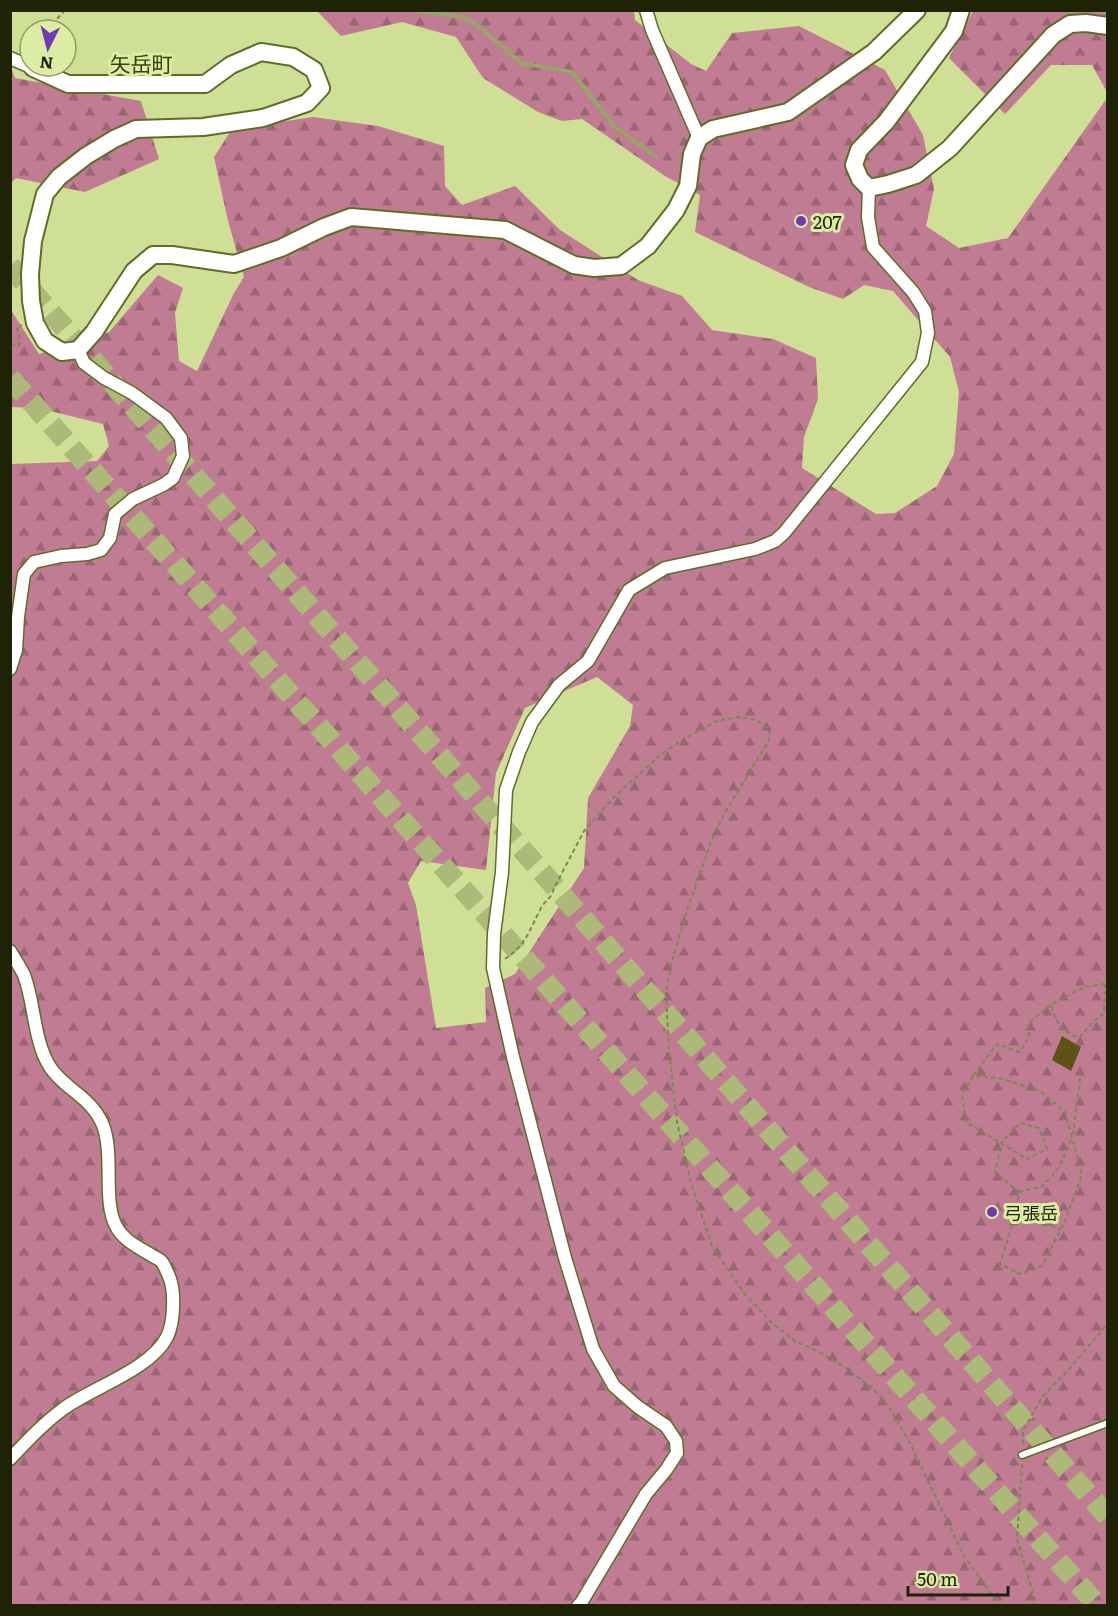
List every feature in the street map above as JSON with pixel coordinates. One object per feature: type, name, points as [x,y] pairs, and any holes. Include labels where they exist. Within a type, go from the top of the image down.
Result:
[{"type":"street","points":[[645,10],[699,138]]},
{"type":"street","points":[[55,78],[68,84],[205,84],[231,65],[261,52],[292,57],[307,65],[314,70],[321,88],[307,103],[263,118],[203,128],[136,129],[86,156],[59,177],[45,194],[33,241],[30,274],[35,323],[45,341],[62,352],[78,350],[94,332],[134,271],[153,255],[172,255],[234,264],[281,248],[351,217],[506,230],[574,265],[594,268],[621,266],[648,246],[676,210],[688,186],[692,154],[699,138],[712,129],[788,112],[874,52],[917,10]]},
{"type":"street","points":[[578,1605],[646,1494],[677,1453],[676,1441],[666,1426],[638,1407],[614,1386],[593,1349],[565,1258],[513,1057],[493,968],[494,934],[502,872],[506,790],[532,722],[559,685],[588,661],[630,590],[665,568],[755,549],[775,541],[784,533],[922,362],[928,333],[925,311],[913,292],[873,247],[868,217],[869,189],[860,179],[854,165],[860,150],[886,122],[954,31],[961,10]]},
{"type":"street","points":[[869,189],[916,175],[950,148],[1053,35],[1070,24],[1086,23],[1107,26]]},
{"type":"street","points":[[10,669],[16,650],[24,574],[34,562],[101,550],[110,538],[115,514],[133,499],[174,478],[183,456],[181,438],[166,418],[132,393],[104,378],[84,363],[78,350]]},
{"type":"street","points":[[10,951],[24,976],[40,1043],[50,1067],[61,1080],[88,1101],[102,1123],[106,1140],[111,1207],[115,1225],[124,1238],[162,1262],[170,1279],[173,1313],[168,1336],[154,1354],[122,1376],[93,1390],[63,1409],[10,1459]]},
{"type":"lane","points":[[1022,1455],[1107,1423]]},
{"type":"path","points":[[10,344],[19,345],[17,328],[34,317]]},
{"type":"path","points":[[493,968],[515,952],[524,940],[542,907],[552,897],[554,888],[584,831],[615,796],[658,756],[717,721],[740,717],[756,720],[768,729],[770,736],[768,742],[726,810],[712,839],[687,910],[671,965],[666,993],[669,1050],[677,1122],[690,1183],[712,1246],[745,1294],[772,1323],[796,1342],[845,1367],[873,1389],[889,1407],[910,1443],[964,1556],[1000,1605]]},
{"type":"path","points":[[1019,1192],[995,1172],[1002,1142],[1020,1123],[1039,1128],[1047,1149],[1028,1159],[1002,1142],[966,1122],[962,1094],[997,1044],[1020,1052],[1029,1036],[1029,1022],[1051,1005],[1084,987],[1106,983],[1104,1013],[1079,1038],[1065,1032],[1058,1023],[1051,1005]]},
{"type":"path","points":[[973,1076],[999,1078],[1040,1091],[1065,1112],[1082,1175],[1060,1230],[1042,1266],[1020,1274],[1000,1264],[1019,1192]]},
{"type":"path","points":[[1019,1192],[1042,1186],[1059,1167],[1073,1139],[1080,1078]]},
{"type":"path","points":[[1014,1215],[1034,1216],[1060,1230]]},
{"type":"green space","points":[[317,11],[634,11],[635,20],[691,64],[706,71],[732,33],[799,26],[885,70],[923,135],[934,189],[926,226],[959,248],[1008,238],[1107,98],[1107,1605],[11,1605],[11,464],[97,461],[109,446],[103,424],[38,408],[11,407],[11,310],[39,354],[109,332],[158,275],[183,288],[175,313],[179,361],[197,371],[244,277],[228,221],[214,157],[232,129],[313,117],[378,126],[444,146],[445,186],[462,205],[515,186],[560,230],[638,280],[682,296],[712,330],[773,339],[816,358],[818,399],[804,437],[802,468],[876,514],[895,513],[937,486],[954,454],[959,392],[950,357],[893,291],[864,285],[843,299],[809,287],[695,232],[700,195],[665,176],[582,119],[562,121],[538,112],[483,78],[456,37],[402,22],[341,36]],"holes":[[[597,677],[633,705],[630,726],[588,798],[584,868],[515,974],[485,988],[486,1022],[436,1028],[416,905],[408,883],[421,861],[486,870],[496,773],[525,708]]]},
{"type":"green space","points":[[973,11],[1107,11],[1107,92],[1092,65],[1051,65],[1005,114],[949,58]]},
{"type":"green space","points":[[10,65],[15,78],[141,101],[159,159],[85,192],[16,178],[11,183]]},
{"type":"building","points":[[1062,1036],[1081,1047],[1071,1071],[1052,1060]]},
{"type":"waterway","points":[[412,10],[463,17],[481,28],[521,63],[572,72],[615,127],[656,157]]},
{"type":"tunnel","points":[[10,266],[1108,1517]]},
{"type":"tunnel","points":[[10,378],[1098,1606]]},
{"type":"place","name":"207","points":[[801,221]]},
{"type":"place","name":"弓張岳","points":[[992,1212]]},
{"type":"district","name":"矢岳町","points":[[141,62]]}]
